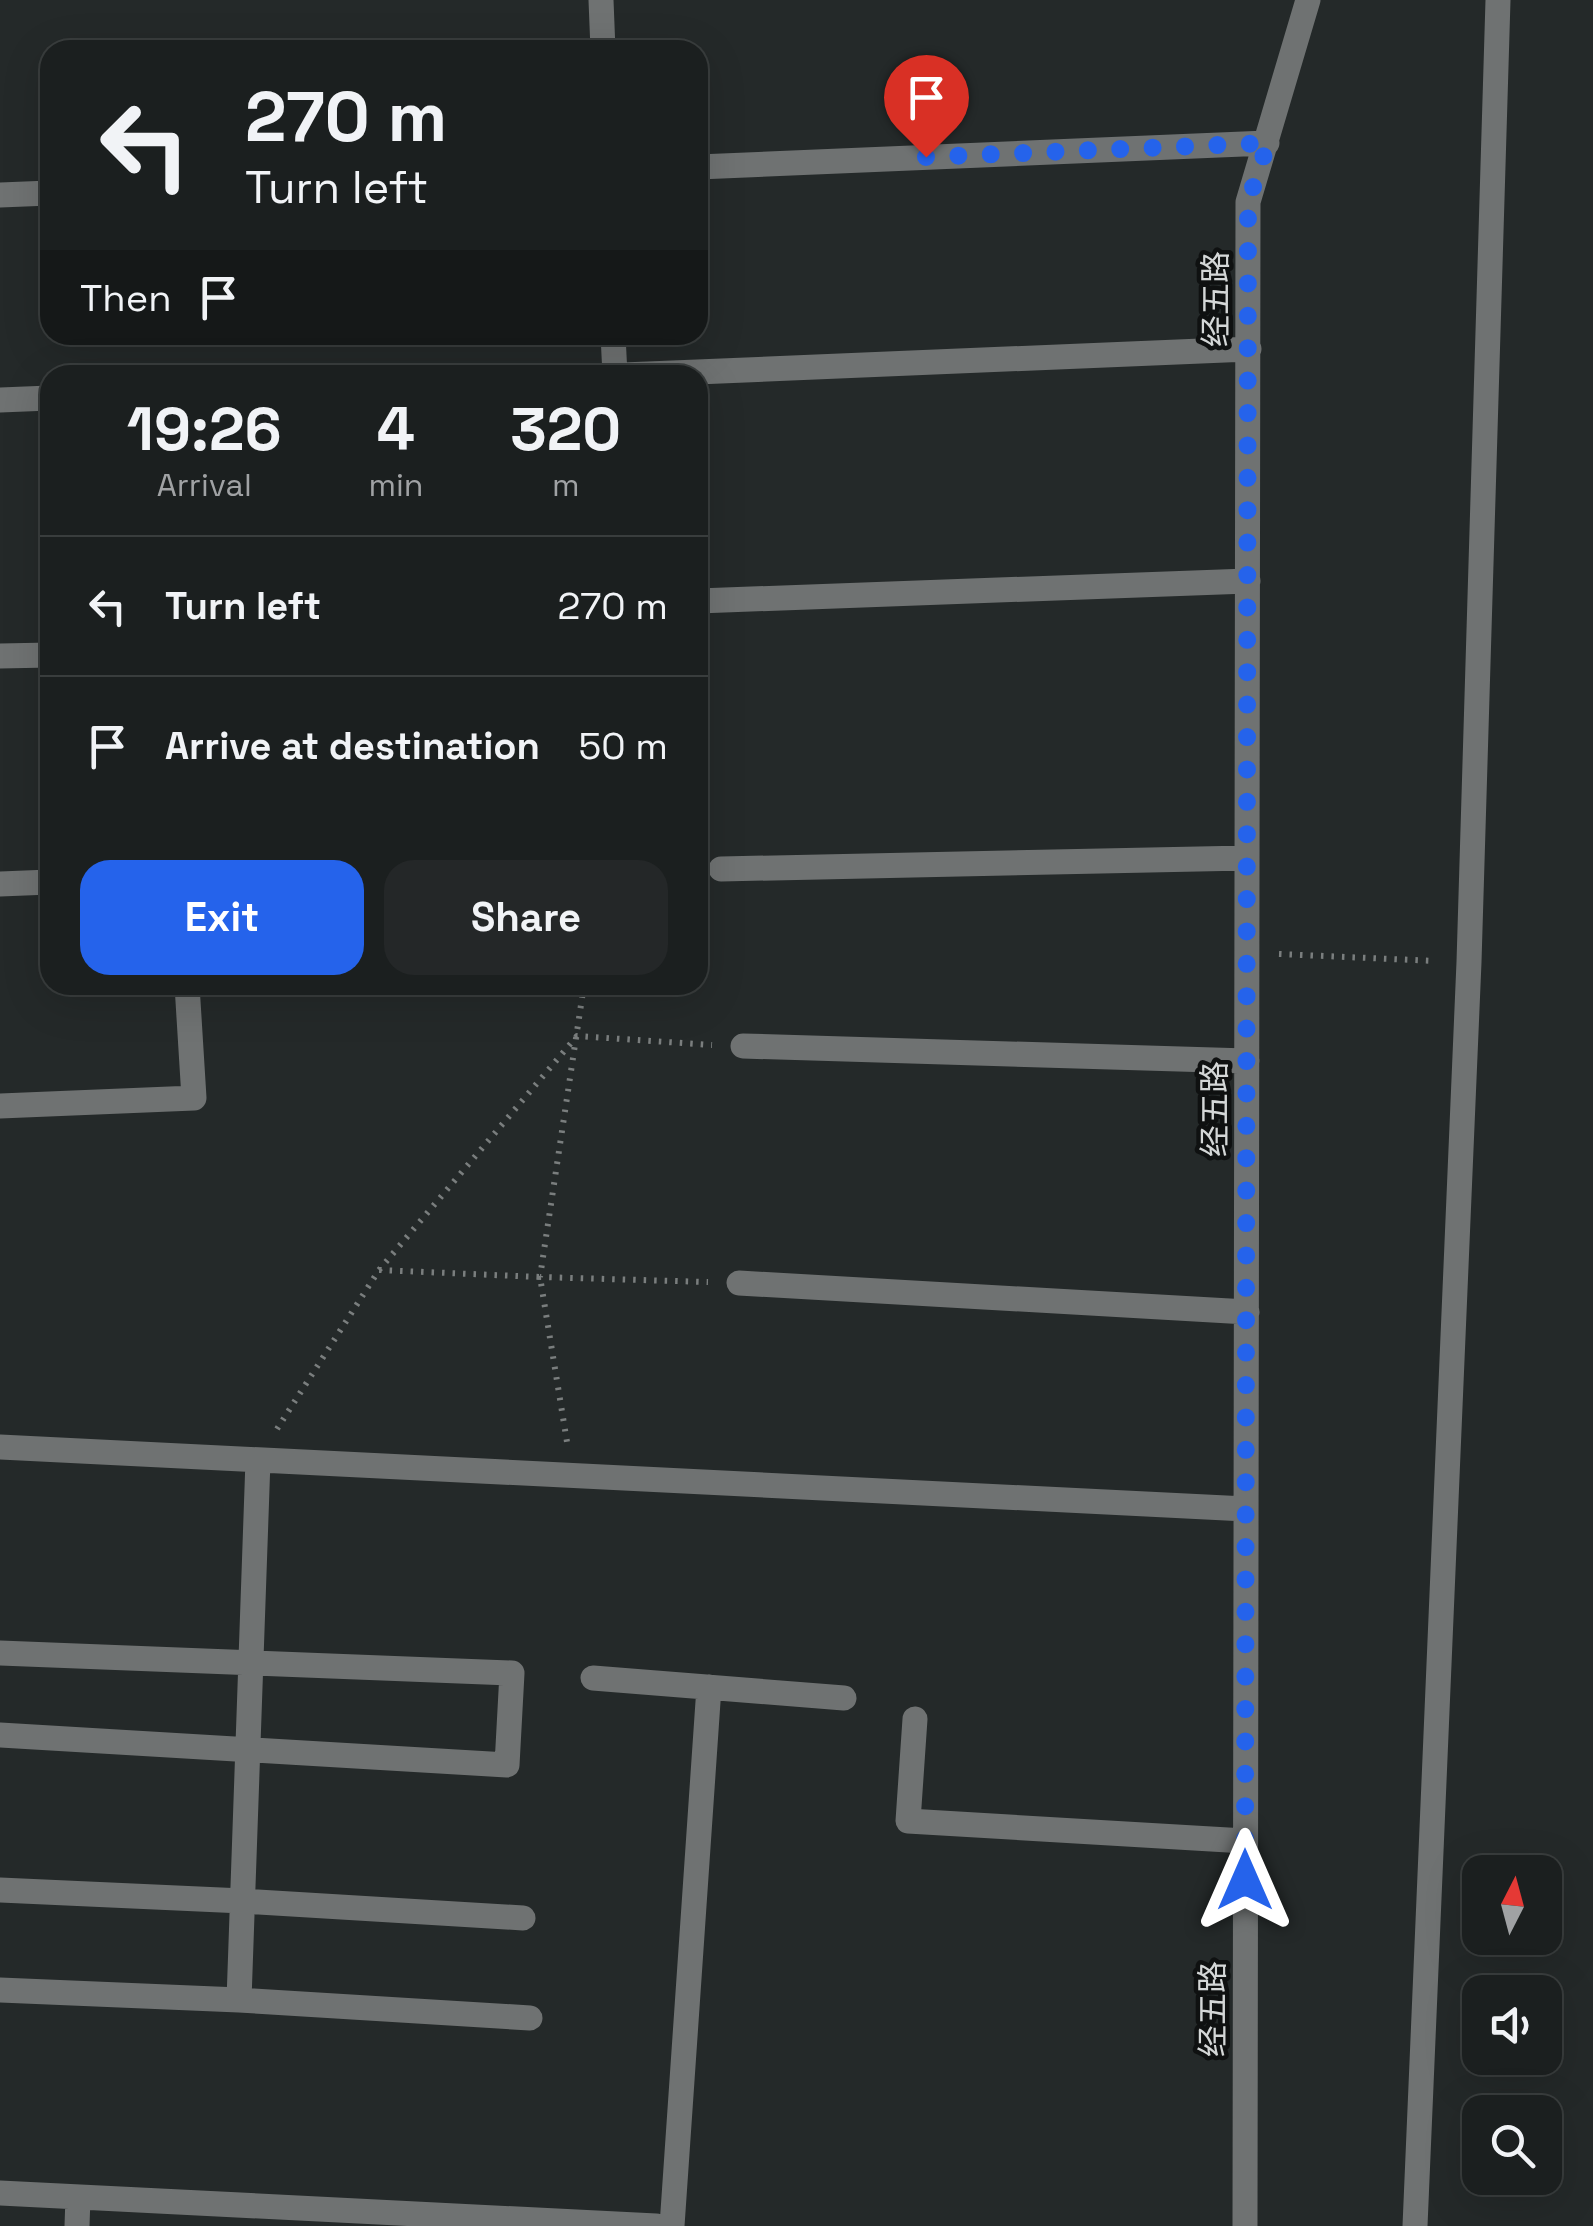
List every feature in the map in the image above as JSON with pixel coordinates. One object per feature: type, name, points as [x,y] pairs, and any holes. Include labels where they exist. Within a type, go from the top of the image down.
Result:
[{"type":"street","points":[[601,0],[603,40]]},
{"type":"street","name":"经五路","points":[[1244,2226],[1248,202],[1308,0]]},
{"type":"street","points":[[1415,2226],[1468,962],[1498,0]]},
{"type":"street","points":[[708,166],[1268,143]]},
{"type":"street","points":[[0,195],[40,193]]},
{"type":"street","points":[[708,372],[1249,349]]},
{"type":"street","points":[[0,400],[40,398]]},
{"type":"street","points":[[708,600],[1248,581]]},
{"type":"street","points":[[0,656],[40,655]]},
{"type":"street","points":[[721,869],[1248,858]]},
{"type":"street","points":[[0,884],[40,882]]},
{"type":"street","points":[[0,1106],[194,1098],[188,995]]},
{"type":"street","points":[[743,1046],[1247,1061]]},
{"type":"street","points":[[739,1284],[1246,1312]]},
{"type":"street","points":[[0,1447],[1246,1509]]},
{"type":"street","points":[[239,2000],[258,1460]]},
{"type":"street","points":[[0,1653],[512,1673],[507,1765],[0,1734]]},
{"type":"street","points":[[593,1678],[844,1698]]},
{"type":"street","points":[[672,2226],[709,1687]]},
{"type":"street","points":[[915,1719],[908,1821],[1246,1842]]},
{"type":"street","points":[[0,1890],[523,1918]]},
{"type":"street","points":[[0,1990],[530,2018]]},
{"type":"street","points":[[0,2193],[270,2216],[656,2226]]},
{"type":"street","points":[[76,2226],[78,2197]]},
{"type":"path","points":[[1247,953],[1468,962]]},
{"type":"path","points":[[573,1476],[540,1277],[583,995]]},
{"type":"path","points":[[577,1036],[743,1046]]},
{"type":"path","points":[[258,1460],[379,1270],[577,1036]]},
{"type":"path","points":[[379,1270],[739,1284]]},
{"type":"route","points":[[926,157],[1268,143],[1248,202],[1245,1880]]}]
